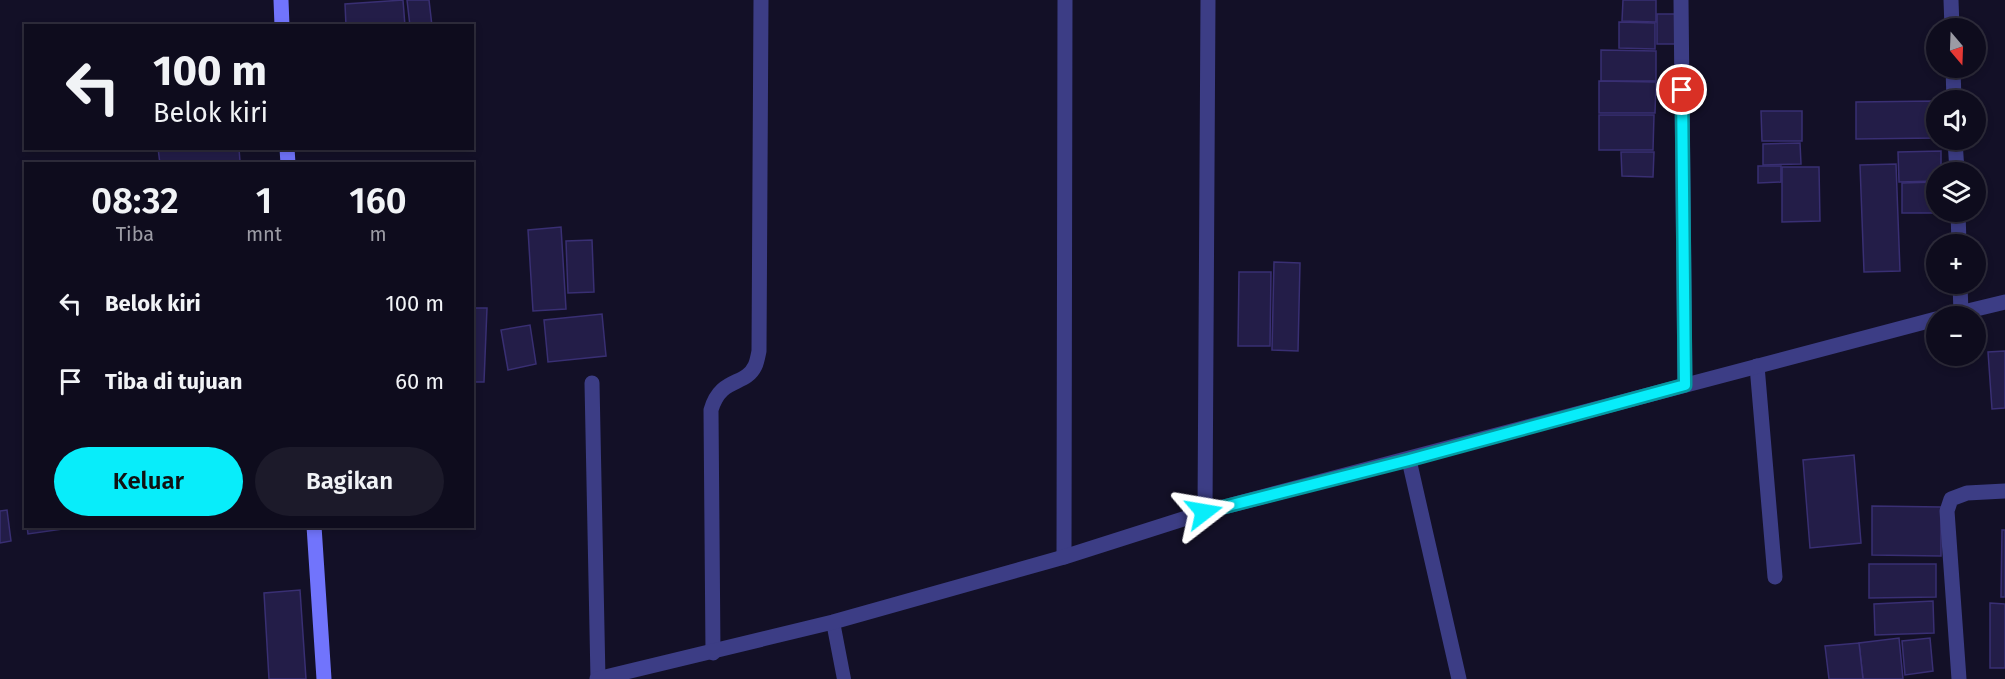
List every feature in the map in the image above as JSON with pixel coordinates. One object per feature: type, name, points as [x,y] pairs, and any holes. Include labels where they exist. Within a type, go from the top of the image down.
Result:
[{"type":"main road","points":[[281,0],[282,24]]},
{"type":"main road","points":[[314,528],[324,679]]},
{"type":"street","points":[[713,653],[711,410],[715,396],[723,388],[746,376],[755,367],[759,351],[761,0]]},
{"type":"street","points":[[1064,557],[1065,0]]},
{"type":"street","points":[[1204,512],[1208,0]]},
{"type":"street","points":[[1681,0],[1685,385]]},
{"type":"street","points":[[1951,0],[1952,18]]},
{"type":"street","points":[[1986,307],[2005,302]]},
{"type":"street","points":[[592,383],[597,679],[713,653],[833,622],[1064,557],[1204,512],[1409,460],[1926,322]]},
{"type":"street","points":[[1757,366],[1775,577]]},
{"type":"street","points":[[1409,460],[1459,679]]},
{"type":"street","points":[[1959,679],[1947,511],[1951,499],[1958,495],[2005,490]]},
{"type":"lane","points":[[833,622],[844,679]]},
{"type":"building","points":[[403,0],[405,24],[346,24],[345,4]]},
{"type":"building","points":[[407,0],[429,0],[432,24],[410,24]]},
{"type":"building","points":[[1623,0],[1656,0],[1656,22],[1622,21]]},
{"type":"building","points":[[1657,14],[1679,14],[1678,44],[1657,44]]},
{"type":"building","points":[[1619,22],[1655,23],[1655,49],[1619,48]]},
{"type":"building","points":[[1601,50],[1656,51],[1656,81],[1601,81]]},
{"type":"building","points":[[1599,81],[1656,82],[1655,113],[1599,113]]},
{"type":"building","points":[[1926,101],[1926,138],[1856,139],[1856,102]]},
{"type":"building","points":[[1761,111],[1802,111],[1802,141],[1762,141]]},
{"type":"building","points":[[1599,115],[1654,115],[1653,150],[1599,150]]},
{"type":"building","points":[[1800,143],[1801,164],[1763,165],[1763,144]]},
{"type":"building","points":[[158,150],[239,150],[240,162],[160,162]]},
{"type":"building","points":[[1941,151],[1941,162],[1926,162],[1926,181],[1899,182],[1898,152]]},
{"type":"building","points":[[1621,152],[1654,152],[1653,177],[1622,176]]},
{"type":"building","points":[[1896,164],[1900,271],[1864,272],[1860,165]]},
{"type":"building","points":[[1758,166],[1781,166],[1781,182],[1758,183]]},
{"type":"building","points":[[1782,167],[1819,167],[1820,221],[1782,222]]},
{"type":"building","points":[[1926,182],[1926,213],[1902,213],[1902,183]]},
{"type":"building","points":[[561,227],[566,309],[533,311],[528,230]]},
{"type":"building","points":[[592,240],[594,292],[568,293],[566,241]]},
{"type":"building","points":[[1274,262],[1300,263],[1298,351],[1272,350]]},
{"type":"building","points":[[1239,272],[1271,272],[1270,346],[1238,346]]},
{"type":"building","points":[[474,308],[487,308],[484,382],[474,382]]},
{"type":"building","points":[[602,314],[606,356],[548,362],[544,320]]},
{"type":"building","points":[[530,325],[536,364],[508,370],[501,330]]},
{"type":"building","points":[[2005,351],[2005,408],[1992,409],[1988,352]]},
{"type":"building","points":[[1854,455],[1861,543],[1810,548],[1803,460]]},
{"type":"building","points":[[1872,506],[1941,507],[1941,556],[1872,555]]},
{"type":"building","points":[[7,510],[11,541],[0,543],[0,511]]},
{"type":"building","points":[[27,528],[70,528],[28,534]]},
{"type":"building","points":[[2002,530],[2005,530],[2005,597],[2001,597]]},
{"type":"building","points":[[1869,564],[1936,564],[1936,597],[1869,598]]},
{"type":"building","points":[[300,590],[306,679],[269,679],[264,593]]},
{"type":"building","points":[[1933,601],[1934,633],[1875,635],[1874,604]]},
{"type":"building","points":[[1990,603],[2005,604],[2005,668],[1990,668]]},
{"type":"building","points":[[1899,638],[1903,679],[1863,679],[1859,643]]},
{"type":"building","points":[[1930,638],[1933,671],[1905,675],[1902,641]]},
{"type":"building","points":[[1859,643],[1863,679],[1829,679],[1825,646]]},
{"type":"route","points":[[1204,512],[1409,460],[1685,385],[1682,90]]}]
